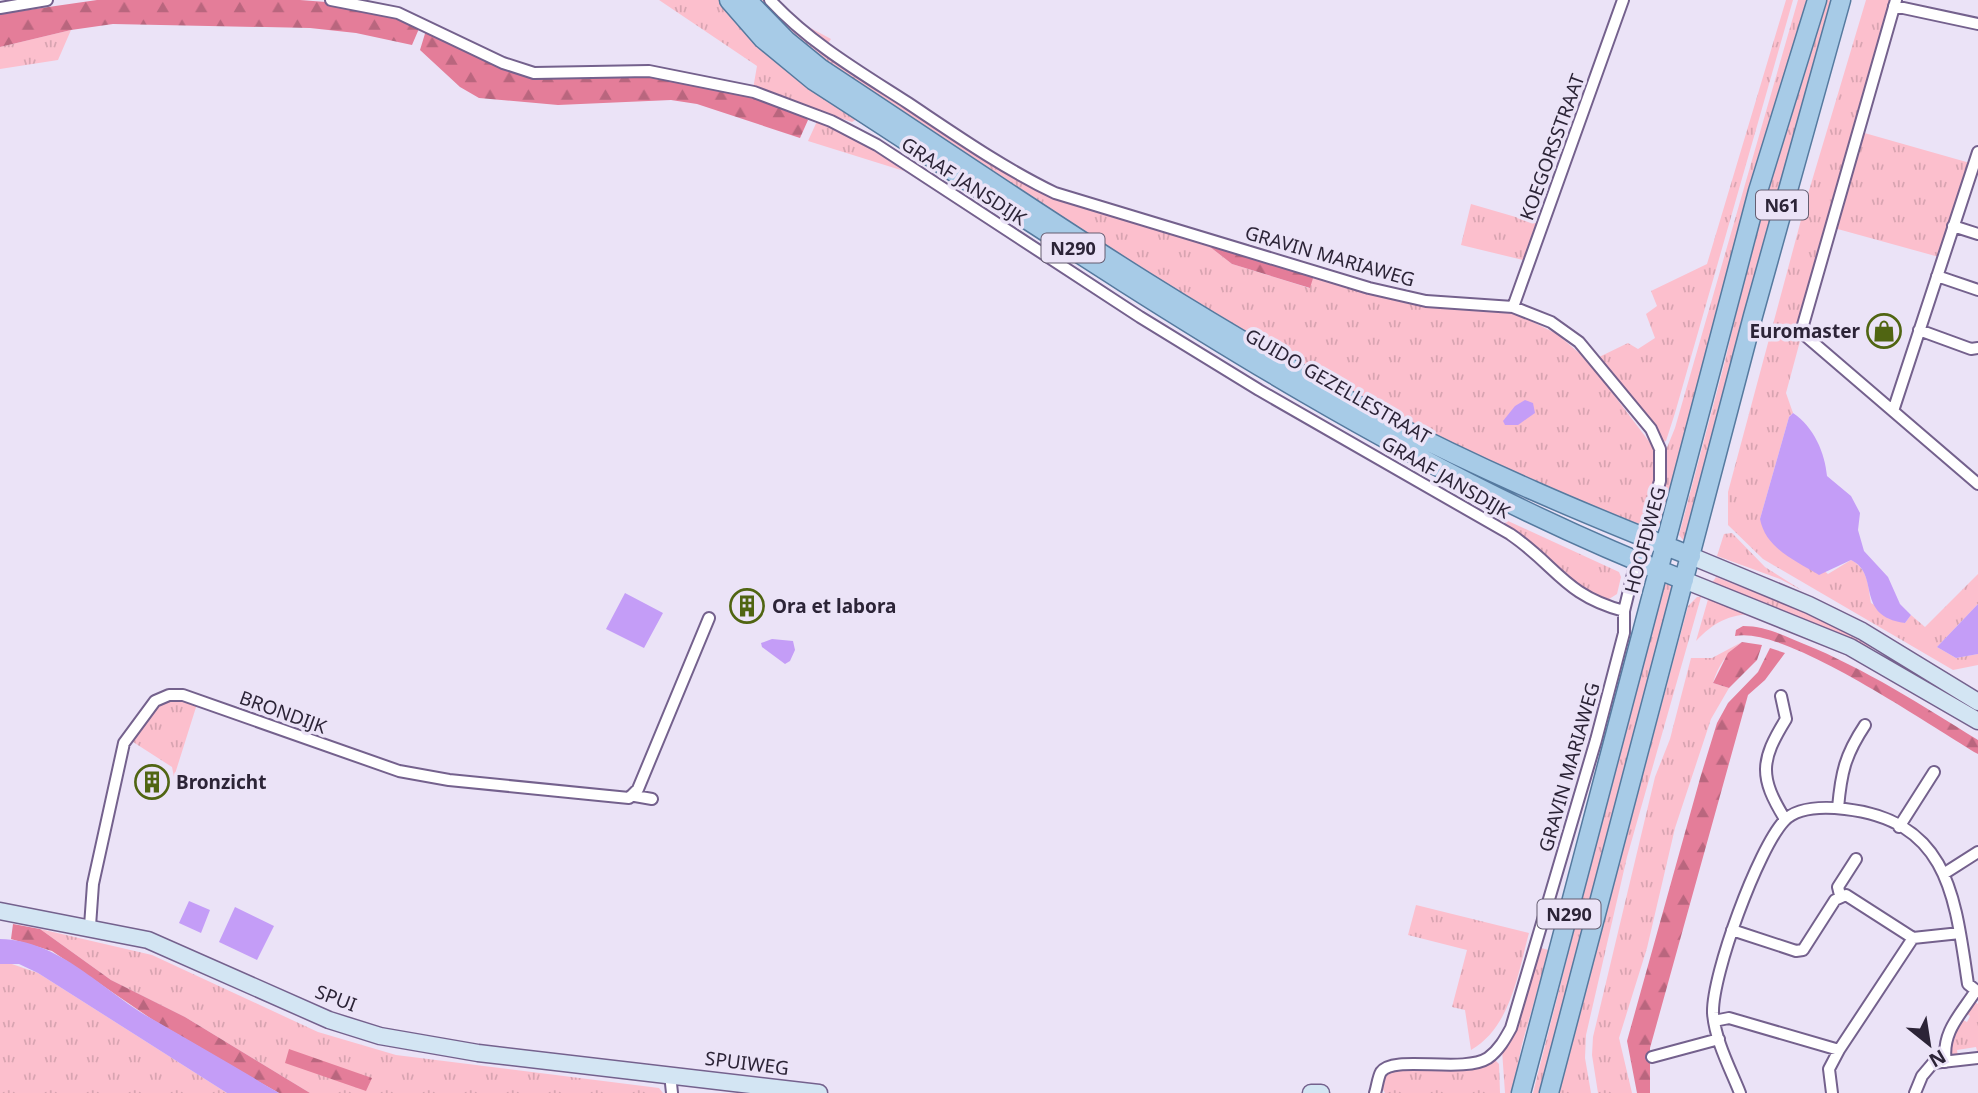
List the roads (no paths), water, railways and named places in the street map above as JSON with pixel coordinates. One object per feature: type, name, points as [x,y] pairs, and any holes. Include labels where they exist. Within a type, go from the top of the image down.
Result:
[{"type":"main road","name":"GUIDO GEZELLESTRAAT","points":[[729,0],[763,39],[814,81],[1264,369],[1377,435],[1566,532],[1850,647],[1978,721]]},
{"type":"main road","name":"GUIDO GEZELLESTRAAT","points":[[747,0],[787,41],[820,68],[1223,329],[1380,418],[1470,463],[1584,515],[1810,605],[1862,631],[1978,702]]},
{"type":"main road","name":"HOOFDWEG","points":[[1521,1093],[1758,191],[1817,0]]},
{"type":"main road","name":"N61","points":[[1691,556],[1790,175],[1841,0]]},
{"type":"main road","name":"N290","points":[[1549,1093],[1691,556]]},
{"type":"main road","name":"SPUI","points":[[0,911],[90,926],[148,940],[329,1020],[380,1036],[478,1053],[670,1074]]},
{"type":"main road","name":"SPUIWEG","points":[[670,1074],[819,1093]]},
{"type":"main road","points":[[1311,1093],[1321,1093]]},
{"type":"street","points":[[0,8],[47,0]]},
{"type":"street","name":"GRAAF JANSDIJK","points":[[331,0],[398,13],[503,63],[534,73],[649,71],[754,92],[831,121],[877,145],[1129,310],[1268,396],[1510,534],[1533,550],[1579,594],[1624,611]]},
{"type":"street","name":"GRAVIN MARIAWEG","points":[[770,0],[797,28],[829,51],[1017,174],[1055,193],[1369,288],[1426,301],[1513,307],[1551,322],[1579,342],[1651,429],[1660,449],[1660,481],[1624,611],[1624,633],[1596,740],[1511,1028],[1500,1048],[1486,1059],[1473,1064],[1446,1067],[1392,1064],[1381,1072],[1375,1093]]},
{"type":"street","name":"KOEGORSSTRAAT","points":[[1513,307],[1623,0]]},
{"type":"street","points":[[1978,24],[1895,3],[1801,332],[1978,484]]},
{"type":"street","points":[[1893,411],[1978,152]]},
{"type":"street","points":[[1954,226],[1978,234]]},
{"type":"street","points":[[1937,276],[1978,290]]},
{"type":"street","points":[[1919,330],[1971,349],[1978,348]]},
{"type":"street","points":[[635,796],[709,618]]},
{"type":"street","name":"BRONDIJK","points":[[90,926],[93,884],[124,743],[155,701],[169,695],[183,695],[399,771],[504,787],[652,799]]},
{"type":"street","points":[[1781,696],[1786,719],[1768,748],[1766,765],[1773,800],[1785,819]]},
{"type":"street","points":[[1838,808],[1842,768],[1850,747],[1865,726]]},
{"type":"street","points":[[1899,827],[1934,772]]},
{"type":"street","points":[[1740,1093],[1719,1039],[1713,1010],[1732,930],[1759,857],[1785,819],[1818,808],[1871,812],[1929,848],[1945,873],[1957,908],[1968,984],[1977,992],[1946,1034],[1943,1048],[1945,1062]]},
{"type":"street","points":[[1945,873],[1978,852]]},
{"type":"street","points":[[1732,930],[1796,951],[1803,950],[1840,895],[1838,887],[1856,859]]},
{"type":"street","points":[[1840,895],[1846,895],[1913,938],[1960,933]]},
{"type":"street","points":[[1832,1093],[1829,1069],[1913,938]]},
{"type":"street","points":[[1714,1021],[1729,1018],[1839,1050]]},
{"type":"street","points":[[1653,1057],[1719,1039]]},
{"type":"street","points":[[1915,1093],[1922,1076],[1933,1063],[1978,1058]]},
{"type":"street","points":[[670,1074],[672,1093]]},
{"type":"place","name":"Euromaster","points":[[1884,331]]},
{"type":"place","name":"Ora et labora","points":[[747,606]]},
{"type":"place","name":"Bronzicht","points":[[152,782]]}]
